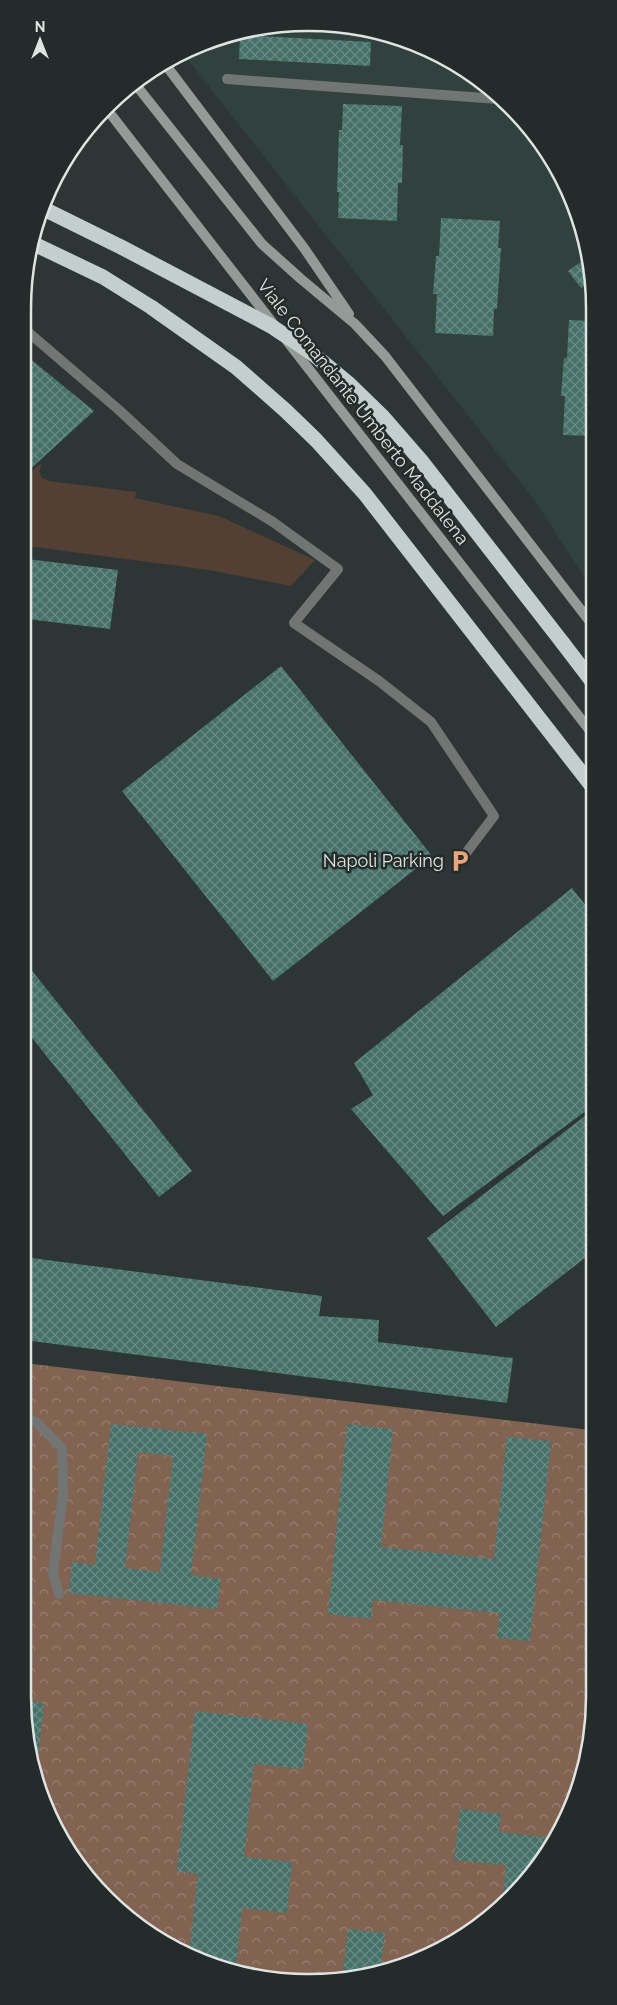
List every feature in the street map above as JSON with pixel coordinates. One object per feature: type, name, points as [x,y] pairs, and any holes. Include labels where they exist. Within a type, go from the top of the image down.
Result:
[{"type":"highway","points":[[49,211],[121,246],[271,326],[313,354],[348,383],[384,417],[423,462],[586,673]]},
{"type":"highway","points":[[39,246],[103,277],[151,306],[236,368],[316,440],[365,494],[586,780]]},
{"type":"main road","points":[[169,69],[304,248],[355,324]]},
{"type":"main road","name":"Viale Comandante Umberto Maddalena","points":[[139,89],[262,244],[355,324],[385,356],[586,617]]},
{"type":"main road","name":"Viale Comandante Umberto Maddalena","points":[[110,114],[586,726]]},
{"type":"lane","points":[[226,79],[489,98]]},
{"type":"lane","points":[[31,335],[119,410],[177,464],[210,486],[273,522],[338,569],[294,623],[379,682],[431,722],[494,816],[460,861]]},
{"type":"lane","points":[[31,1420],[36,1422],[62,1448],[63,1494],[53,1573],[58,1594]]},
{"type":"shaded area","points":[[308,31],[363,37],[415,52],[447,68],[491,100],[517,126],[539,154],[565,202],[576,237],[583,272],[586,308],[586,580],[536,502],[188,59],[219,46],[272,34]]},
{"type":"shaded area","points":[[42,463],[39,472],[42,478],[49,481],[136,492],[135,498],[219,516],[315,560],[291,586],[209,570],[31,547],[31,472]]},
{"type":"green space","points":[[31,1364],[586,1430],[586,1696],[580,1751],[565,1803],[549,1835],[539,1851],[505,1893],[463,1927],[415,1953],[363,1968],[308,1974],[254,1968],[202,1953],[154,1927],[112,1893],[78,1851],[52,1803],[41,1768],[34,1733],[31,1696]]},
{"type":"building","points":[[260,36],[371,42],[370,66],[239,59],[240,40]]},
{"type":"building","points":[[343,104],[402,106],[400,145],[403,145],[402,183],[398,183],[397,221],[338,218],[339,130],[342,130]]},
{"type":"building","points":[[441,218],[500,221],[498,248],[501,248],[497,309],[494,309],[493,336],[435,333],[437,294],[433,294],[436,256],[439,256]]},
{"type":"building","points":[[581,262],[584,285],[581,288],[568,271]]},
{"type":"building","points":[[569,320],[586,321],[586,436],[563,435],[565,396],[561,396],[564,358],[567,358]]},
{"type":"building","points":[[31,359],[94,411],[31,468]]},
{"type":"building","points":[[31,559],[118,570],[110,629],[31,619]]},
{"type":"building","points":[[281,666],[432,856],[273,981],[122,791]]},
{"type":"building","points":[[572,888],[586,906],[586,1111],[443,1216],[351,1109],[373,1095],[354,1063]]},
{"type":"building","points":[[31,970],[192,1171],[159,1197],[31,1037]]},
{"type":"building","points":[[586,1115],[586,1257],[496,1327],[427,1238]]},
{"type":"building","points":[[31,1258],[322,1296],[319,1316],[379,1320],[378,1342],[513,1358],[507,1403],[31,1341]]},
{"type":"building","points":[[111,1424],[207,1434],[191,1575],[221,1579],[217,1609],[69,1593],[72,1562],[95,1565]],"holes":[[[138,1452],[173,1456],[160,1572],[125,1568]]]},
{"type":"building","points":[[347,1424],[393,1429],[381,1547],[494,1559],[507,1437],[551,1441],[530,1641],[497,1638],[500,1613],[373,1600],[371,1619],[328,1614]]},
{"type":"building","points":[[31,1702],[44,1703],[38,1756]]},
{"type":"building","points":[[195,1711],[308,1724],[303,1769],[254,1764],[244,1857],[292,1862],[287,1913],[242,1908],[237,1964],[202,1953],[190,1947],[198,1874],[177,1871]]},
{"type":"building","points":[[460,1809],[501,1814],[499,1832],[548,1837],[539,1851],[503,1895],[506,1865],[454,1860]]},
{"type":"building","points":[[348,1929],[385,1933],[381,1964],[343,1971]]},
{"type":"place","name":"Napoli Parking","points":[[460,861]]}]
